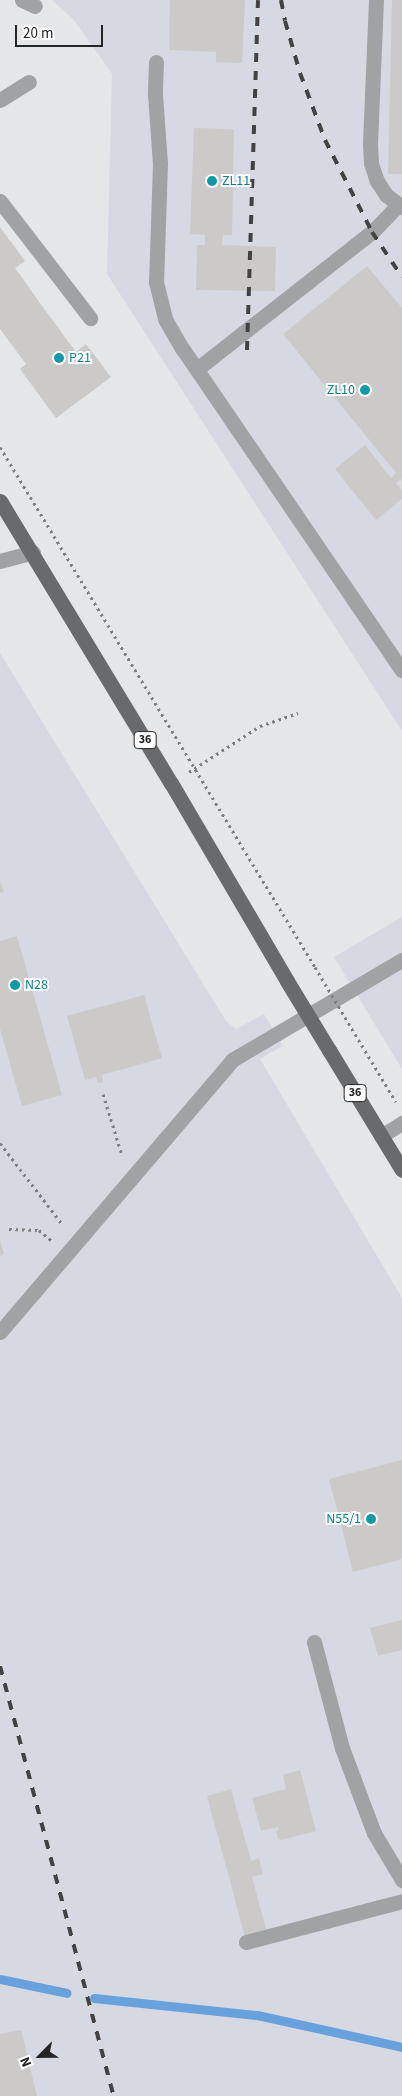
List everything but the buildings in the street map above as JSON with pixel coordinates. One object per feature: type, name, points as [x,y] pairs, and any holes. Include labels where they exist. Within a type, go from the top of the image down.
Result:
[{"type":"main road","name":"36","points":[[0,501],[33,552],[287,981],[402,1170]]},
{"type":"lane","points":[[197,369],[372,232],[400,206],[386,195],[377,181],[371,163],[370,144],[376,0]]},
{"type":"lane","points":[[156,62],[155,94],[160,163],[156,282],[158,296],[172,332],[402,670]]},
{"type":"lane","points":[[0,100],[29,82]]},
{"type":"lane","points":[[0,201],[90,318]]},
{"type":"lane","points":[[0,561],[33,552]]},
{"type":"lane","points":[[0,1332],[136,1170],[232,1060],[402,960]]},
{"type":"lane","points":[[381,1136],[402,1123]]},
{"type":"lane","points":[[314,1642],[342,1748],[374,1833],[397,1865],[402,1880]]},
{"type":"lane","points":[[246,1942],[402,1901]]},
{"type":"path","points":[[0,447],[397,1104]]},
{"type":"path","points":[[171,783],[260,726],[298,713]]},
{"type":"path","points":[[104,1094],[122,1157],[136,1170]]},
{"type":"path","points":[[0,1143],[71,1247]]},
{"type":"path","points":[[9,1229],[39,1230],[71,1247]]},
{"type":"shaded area","points":[[52,0],[402,0],[402,731],[107,274],[112,74],[74,20]]},
{"type":"shaded area","points":[[0,653],[226,1021],[236,1029],[264,1014],[283,1046],[260,1059],[402,1298],[402,2096],[0,2096]]},
{"type":"shaded area","points":[[402,917],[402,1069],[334,957]]},
{"type":"waterway","points":[[0,1979],[67,1993]]},
{"type":"waterway","points":[[94,1998],[257,2015],[402,2047]]},
{"type":"railway","points":[[247,350],[258,0]]},
{"type":"railway","points":[[281,0],[300,73],[325,140],[372,232],[402,277]]},
{"type":"railway","points":[[0,1666],[114,2096]]},
{"type":"place","name":"ZL11","points":[[212,181]]},
{"type":"place","name":"P21","points":[[59,358]]},
{"type":"place","name":"ZL10","points":[[365,390]]},
{"type":"place","name":"N28","points":[[15,985]]},
{"type":"place","name":"N55/1","points":[[371,1519]]}]
